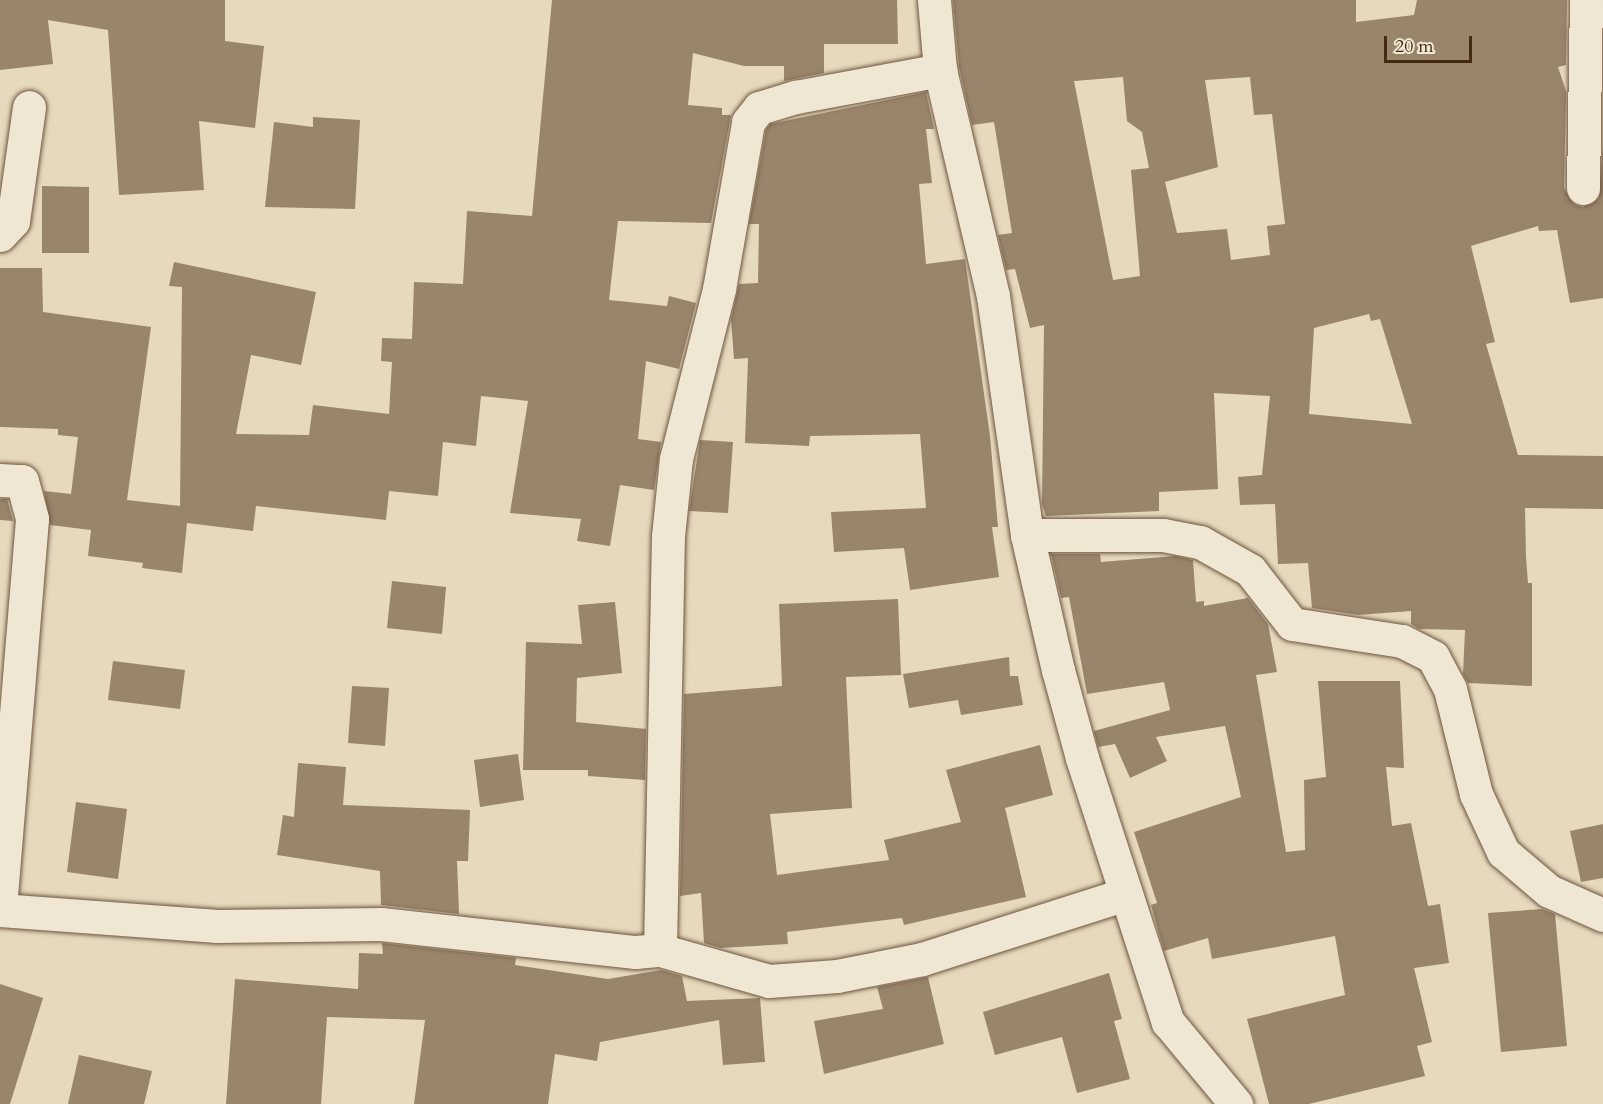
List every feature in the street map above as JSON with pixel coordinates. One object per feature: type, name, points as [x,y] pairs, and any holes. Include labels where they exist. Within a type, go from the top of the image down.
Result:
[{"type":"street","points":[[934,0],[940,70],[993,296],[1027,535],[1070,714],[1168,1022],[1236,1104]]},
{"type":"street","points":[[1583,188],[1586,0]]},
{"type":"street","points":[[660,950],[669,536],[676,459],[720,289],[748,122],[759,108],[796,97],[940,70]]},
{"type":"street","points":[[0,235],[13,221],[29,107]]},
{"type":"street","points":[[0,480],[22,481],[32,519],[0,910],[217,926],[381,924],[635,952],[660,950],[769,981],[837,976],[922,959],[1126,894]]},
{"type":"street","points":[[1027,535],[1162,535],[1200,542],[1250,570],[1292,624],[1402,641],[1433,657],[1450,689],[1476,794],[1503,852],[1549,891],[1603,915]]},
{"type":"building","points":[[0,0],[225,0],[225,41],[264,46],[255,128],[199,121],[204,190],[119,195],[108,30],[48,20],[53,64],[0,70]]},
{"type":"building","points":[[552,0],[897,0],[898,44],[824,44],[824,73],[784,81],[784,66],[744,66],[693,53],[688,105],[722,108],[722,115],[731,115],[711,223],[618,221],[609,300],[667,306],[669,296],[696,303],[679,369],[646,361],[638,439],[661,442],[654,490],[620,485],[610,546],[577,541],[581,519],[510,513],[528,401],[481,396],[476,446],[443,442],[438,496],[389,491],[386,520],[256,506],[253,531],[187,523],[182,573],[142,568],[143,563],[88,556],[91,530],[50,525],[44,491],[71,494],[78,437],[58,435],[58,429],[0,427],[0,268],[42,268],[43,312],[151,327],[127,500],[180,506],[182,287],[169,286],[174,262],[316,292],[301,365],[251,355],[236,434],[309,435],[313,405],[389,414],[392,362],[381,361],[382,338],[412,339],[414,282],[463,284],[467,211],[532,216]]},
{"type":"building","points":[[953,0],[1356,0],[1356,22],[1414,15],[1417,0],[1567,0],[1566,65],[1558,67],[1566,91],[1564,188],[1574,204],[1583,207],[1599,198],[1603,146],[1603,298],[1570,303],[1557,230],[1539,231],[1538,226],[1471,246],[1495,342],[1486,344],[1518,455],[1603,456],[1603,509],[1525,508],[1528,583],[1532,583],[1532,686],[1468,683],[1463,674],[1465,630],[1419,629],[1411,624],[1411,611],[1358,615],[1312,608],[1308,563],[1278,564],[1275,504],[1240,505],[1238,477],[1262,475],[1270,396],[1214,393],[1218,489],[1159,492],[1159,511],[1046,516],[1042,504],[1044,325],[1030,328],[1015,269],[1006,270],[998,235],[1012,233],[994,122],[972,125],[959,67]],"holes":[[[1123,77],[1127,121],[1142,132],[1149,168],[1131,170],[1140,276],[1113,280],[1074,81]],[[1250,77],[1254,115],[1272,114],[1285,224],[1267,226],[1270,255],[1231,260],[1227,229],[1177,233],[1165,182],[1218,167],[1205,80]],[[1369,314],[1371,321],[1380,319],[1412,424],[1309,414],[1314,328]]]},
{"type":"building","points":[[926,92],[934,129],[926,129],[932,183],[919,184],[926,264],[965,259],[990,436],[998,527],[992,527],[999,577],[910,590],[904,548],[834,552],[831,512],[926,508],[920,434],[810,436],[809,446],[745,443],[748,358],[734,359],[731,319],[739,284],[758,283],[759,224],[749,224],[766,130],[770,124]]},
{"type":"building","points":[[313,117],[360,120],[355,209],[265,207],[274,122],[313,127]]},
{"type":"building","points":[[42,186],[89,187],[89,253],[42,253]]},
{"type":"building","points":[[700,440],[733,442],[728,513],[689,511]]},
{"type":"building","points":[[0,499],[7,499],[13,521],[0,520]]},
{"type":"building","points":[[1051,554],[1100,554],[1101,562],[1175,556],[1193,560],[1196,602],[1204,601],[1204,606],[1248,598],[1268,624],[1277,672],[1256,675],[1286,852],[1305,850],[1304,780],[1326,777],[1318,681],[1400,681],[1404,768],[1386,767],[1392,826],[1411,823],[1428,906],[1440,904],[1449,963],[1414,968],[1432,1042],[1417,1046],[1425,1076],[1309,1104],[1269,1104],[1247,1019],[1345,995],[1335,936],[1212,959],[1208,938],[1164,951],[1151,905],[1157,903],[1134,832],[1241,797],[1225,726],[1156,737],[1167,761],[1130,778],[1115,744],[1098,747],[1094,731],[1170,710],[1164,682],[1087,694],[1069,597],[1061,598]]},
{"type":"building","points":[[392,581],[446,587],[442,634],[387,628]]},
{"type":"building","points":[[898,599],[901,675],[846,677],[852,808],[770,814],[777,875],[889,860],[884,840],[961,822],[946,770],[1040,745],[1053,795],[1005,808],[1026,897],[904,925],[902,918],[787,932],[788,944],[720,948],[704,943],[701,893],[680,896],[684,694],[782,686],[779,604]]},
{"type":"building","points":[[615,602],[622,673],[577,678],[576,722],[646,729],[645,780],[588,776],[588,770],[523,770],[526,642],[582,644],[578,605]]},
{"type":"building","points":[[1009,657],[1010,676],[1018,676],[1023,705],[961,715],[958,700],[909,708],[903,674]]},
{"type":"building","points":[[113,661],[185,670],[180,709],[108,700]]},
{"type":"building","points":[[352,686],[389,688],[385,746],[348,743]]},
{"type":"building","points":[[518,754],[524,800],[480,807],[474,760]]},
{"type":"building","points":[[298,763],[346,767],[343,805],[470,810],[468,861],[457,861],[459,914],[381,905],[380,871],[277,855],[283,815],[294,817]]},
{"type":"building","points":[[76,802],[127,809],[118,879],[67,872]]},
{"type":"building","points":[[1603,824],[1603,878],[1581,882],[1570,831]]},
{"type":"building","points":[[1542,909],[1555,914],[1567,1046],[1501,1052],[1488,913]]},
{"type":"building","points":[[382,943],[516,958],[515,965],[608,979],[661,970],[682,976],[687,1001],[760,998],[765,1062],[723,1065],[719,1020],[600,1042],[597,1061],[555,1054],[548,1104],[414,1104],[425,1020],[327,1017],[321,1104],[226,1104],[235,979],[358,989],[359,953],[383,954]]},
{"type":"building","points":[[1109,973],[1122,1019],[1114,1021],[1130,1079],[1077,1093],[1062,1037],[995,1055],[983,1012]]},
{"type":"building","points":[[928,977],[944,1044],[824,1074],[814,1021],[883,1009],[877,987]]},
{"type":"building","points":[[0,984],[43,998],[10,1104],[0,1104]]},
{"type":"building","points":[[79,1055],[152,1071],[144,1104],[68,1104]]}]
